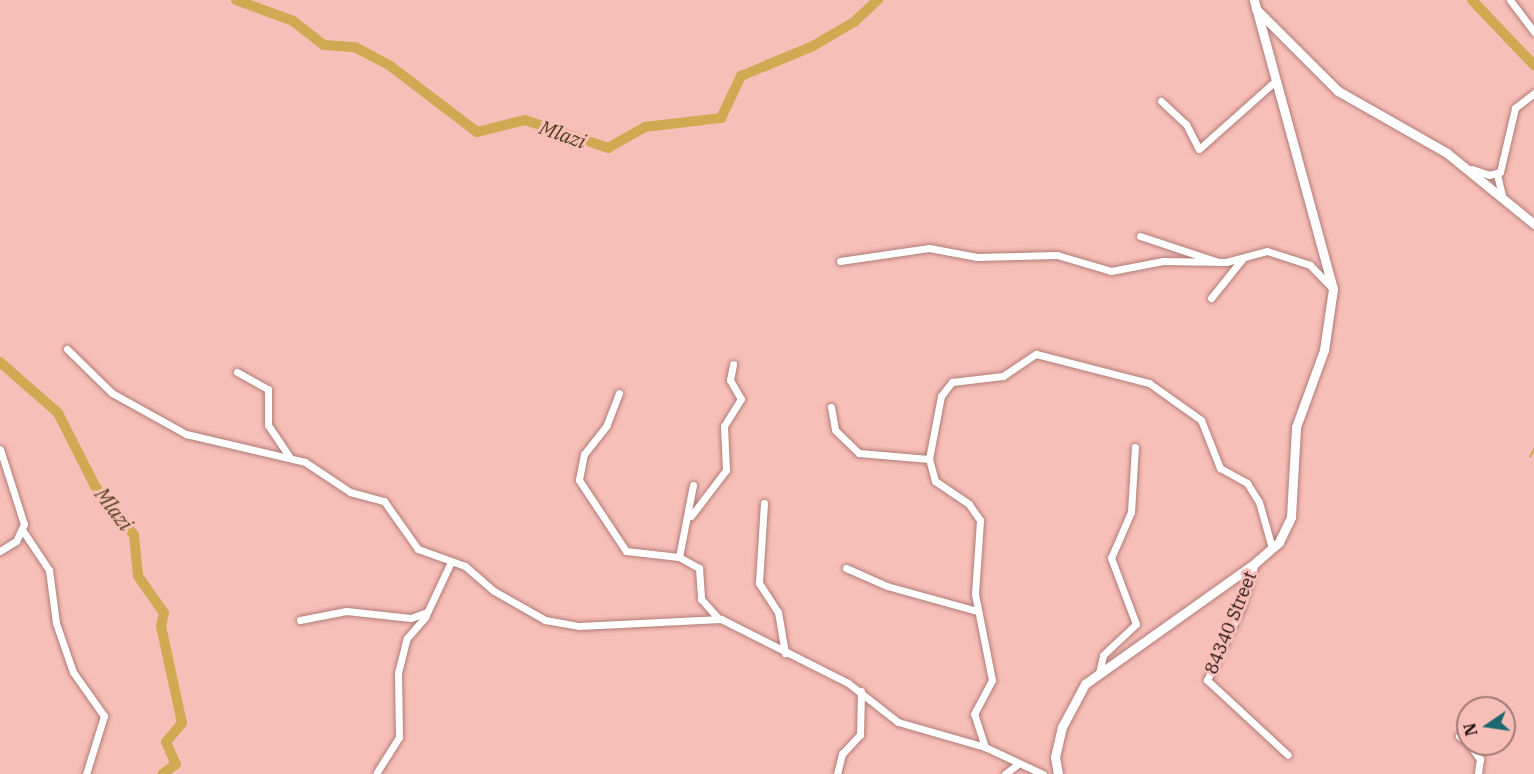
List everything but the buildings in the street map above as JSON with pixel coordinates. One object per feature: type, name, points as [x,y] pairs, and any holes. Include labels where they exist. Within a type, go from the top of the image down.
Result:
[{"type":"street","points":[[1510,0],[1534,32]]},
{"type":"street","points":[[1058,774],[1055,757],[1062,727],[1073,700],[1099,673],[1255,563],[1272,548],[1291,516],[1296,427],[1324,350],[1333,290],[1273,83],[1255,4]]},
{"type":"street","points":[[1255,4],[1338,91],[1481,174],[1497,174]]},
{"type":"street","points":[[1161,101],[1186,124],[1199,149],[1273,83]]},
{"type":"street","points":[[1502,196],[1497,174],[1515,108],[1534,93]]},
{"type":"street","points":[[1447,153],[1534,224]]},
{"type":"street","points":[[1140,236],[1218,262]]},
{"type":"street","points":[[840,261],[929,248],[958,253],[1057,255],[1111,271],[1163,261],[1218,262],[1267,251],[1302,261],[1333,290]]},
{"type":"street","points":[[1210,298],[1243,258]]},
{"type":"street","points":[[67,349],[112,393],[182,432],[313,465],[350,492],[388,504],[418,549],[451,562],[558,624],[721,619]]},
{"type":"street","points":[[985,747],[974,714],[992,680],[977,611],[980,520],[969,504],[935,481],[929,459],[940,401],[952,382],[1003,376],[1036,354],[1149,383],[1197,416],[1220,468],[1247,483],[1259,502],[1272,548]]},
{"type":"street","points":[[679,557],[681,533],[726,470],[724,426],[741,399],[730,380],[733,364]]},
{"type":"street","points":[[237,372],[268,389],[268,425],[290,458]]},
{"type":"street","points":[[619,393],[608,425],[584,454],[579,480],[626,550],[679,557],[699,568],[703,604],[721,619],[861,691],[906,725],[985,747],[1043,774]]},
{"type":"street","points":[[831,407],[835,430],[859,453],[929,459]]},
{"type":"street","points":[[1099,673],[1103,655],[1136,624],[1131,599],[1115,581],[1111,558],[1131,512],[1135,447]]},
{"type":"street","points":[[0,449],[20,502],[23,531],[49,570],[56,623],[73,672],[104,716],[86,774]]},
{"type":"street","points":[[691,516],[693,485]]},
{"type":"street","points":[[764,503],[759,579],[780,618],[785,653]]},
{"type":"street","points":[[0,551],[23,531]]},
{"type":"street","points":[[377,772],[399,737],[400,659],[410,632],[427,612],[451,562]]},
{"type":"street","name":"84340 Street","points":[[1255,563],[1242,606],[1207,680],[1288,755]]},
{"type":"street","points":[[846,568],[887,586],[977,611]]},
{"type":"street","points":[[300,620],[346,611],[411,618],[427,612]]},
{"type":"street","points":[[837,774],[842,754],[860,735],[861,691]]},
{"type":"street","points":[[1478,756],[1480,759],[1478,774]]},
{"type":"street","points":[[1005,774],[1018,764]]},
{"type":"waterway","name":"Mlazi","points":[[236,0],[293,21],[324,45],[355,47],[389,65],[477,132],[525,120],[608,148],[645,127],[721,118],[741,76],[813,46],[854,22],[878,0]]},
{"type":"waterway","points":[[1472,0],[1534,65]]},
{"type":"waterway","name":"Mlazi","points":[[0,362],[58,413],[95,486],[134,535],[138,576],[164,613],[161,626],[182,723],[166,742],[176,764],[162,774]]},
{"type":"waterway","points":[[1530,457],[1534,449]]}]
